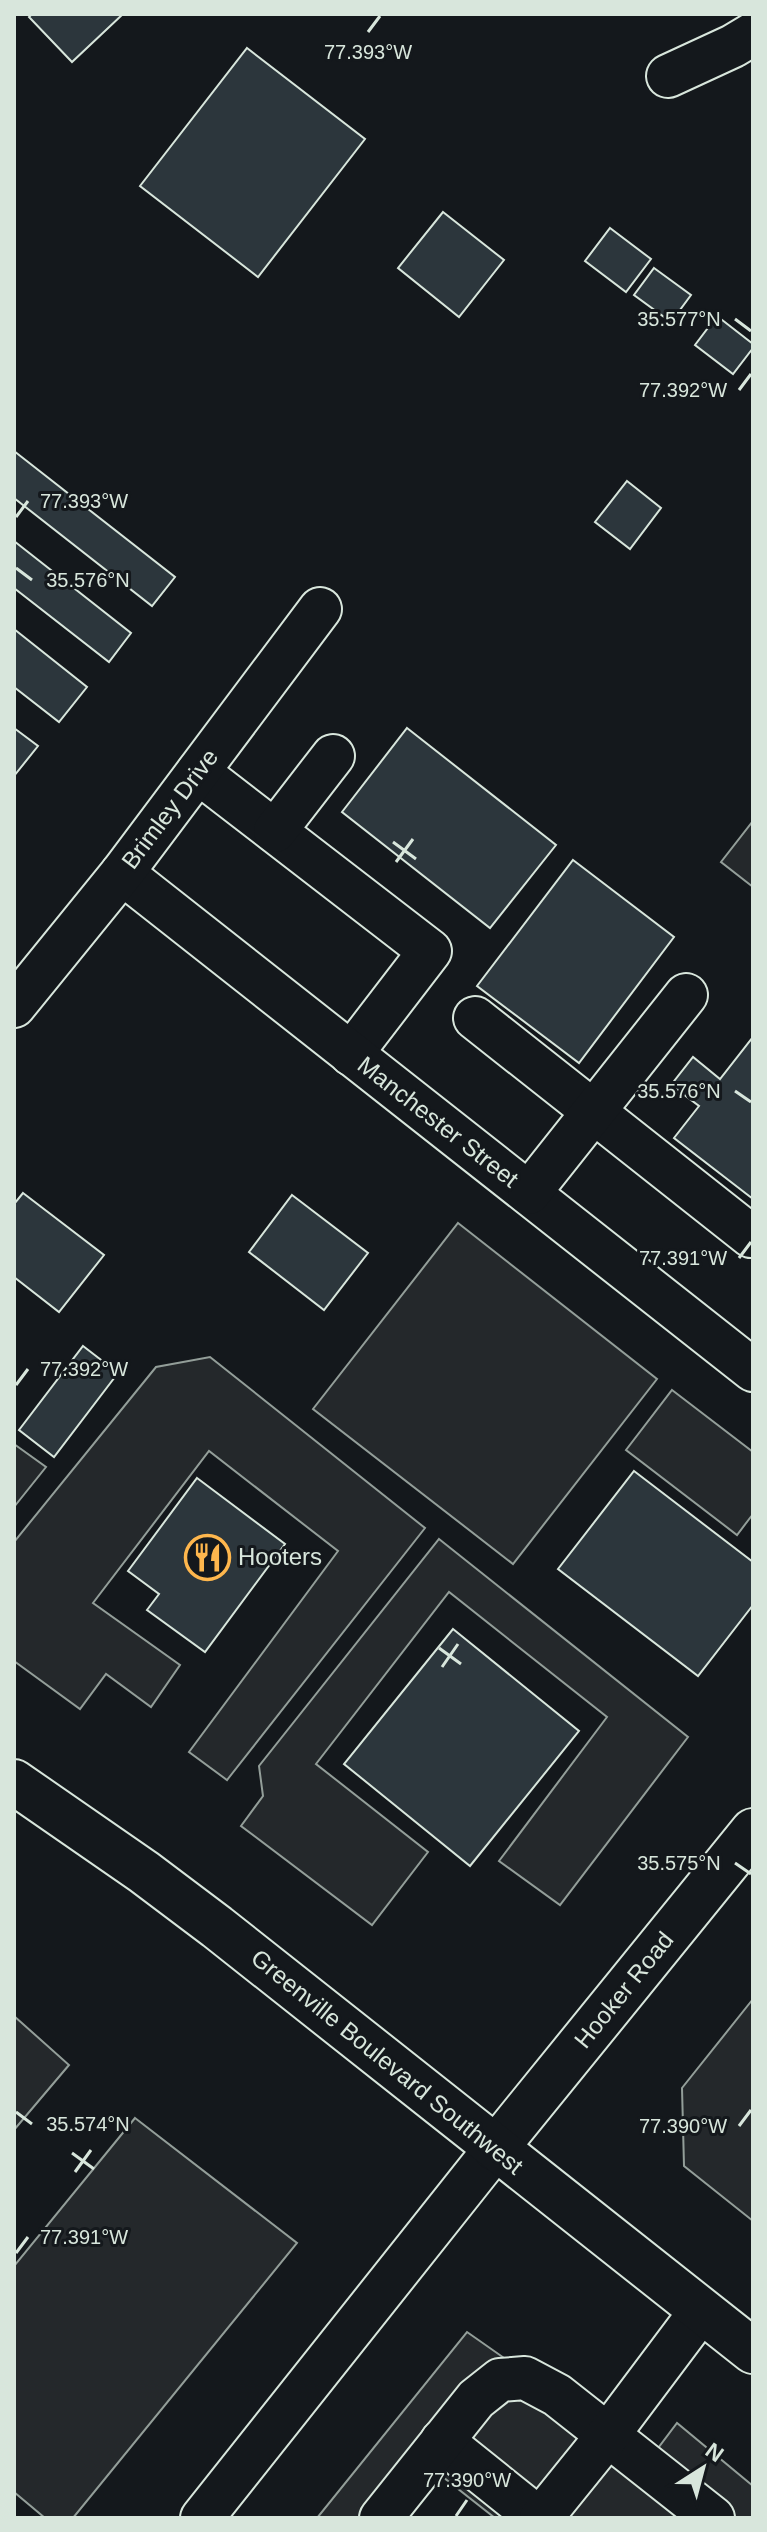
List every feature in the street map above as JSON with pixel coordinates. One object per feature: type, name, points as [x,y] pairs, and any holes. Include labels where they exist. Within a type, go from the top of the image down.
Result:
[{"type":"main road","name":"Greenville Boulevard Southwest","points":[[14,1782],[217,1927],[753,2351]]},
{"type":"main road","name":"Hooker Road","points":[[495,2149],[753,1831]]},
{"type":"street","points":[[668,76],[753,34]]},
{"type":"street","name":"Brimley Drive","points":[[14,1006],[122,873],[320,609]]},
{"type":"street","points":[[275,831],[333,756]]},
{"type":"street","points":[[198,772],[430,951],[351,1054]]},
{"type":"street","name":"Manchester Street","points":[[122,873],[753,1370]]},
{"type":"street","points":[[529,1193],[686,995]]},
{"type":"street","points":[[475,1018],[751,1236]]},
{"type":"street","points":[[202,2518],[495,2149]]},
{"type":"street","points":[[442,2441],[540,2518],[608,2435],[701,2311]]},
{"type":"street","points":[[381,2518],[476,2399],[500,2380],[525,2378],[557,2395],[713,2518]]},
{"type":"shaded area","points":[[753,821],[753,887],[721,862]]},
{"type":"shaded area","points":[[458,1223],[657,1379],[513,1564],[313,1409]]},
{"type":"shaded area","points":[[210,1357],[425,1528],[227,1780],[189,1752],[338,1551],[209,1451],[93,1603],[180,1665],[151,1707],[106,1674],[80,1709],[14,1661],[14,1542],[156,1367]]},
{"type":"shaded area","points":[[672,1390],[753,1452],[753,1514],[737,1535],[626,1450]]},
{"type":"shaded area","points":[[14,1444],[46,1467],[14,1507]]},
{"type":"shaded area","points":[[439,1539],[688,1737],[560,1905],[499,1861],[607,1717],[449,1592],[316,1764],[428,1852],[372,1925],[241,1826],[263,1796],[259,1766]]},
{"type":"shaded area","points":[[753,1999],[753,2221],[684,2166],[682,2088]]},
{"type":"shaded area","points":[[14,2016],[69,2065],[14,2130]]},
{"type":"shaded area","points":[[135,2118],[297,2243],[73,2518],[45,2518],[14,2492],[14,2266]]},
{"type":"shaded area","points":[[467,2332],[557,2395],[646,2464],[677,2423],[753,2486],[753,2518],[495,2518],[439,2474],[404,2518],[317,2518]]},
{"type":"building","points":[[32,14],[123,14],[72,62],[29,17]]},
{"type":"building","points":[[247,48],[365,139],[258,277],[140,186]]},
{"type":"building","points":[[443,212],[504,260],[459,317],[398,268]]},
{"type":"building","points":[[610,228],[651,259],[626,292],[585,261]]},
{"type":"building","points":[[654,268],[691,295],[671,322],[634,295]]},
{"type":"building","points":[[717,316],[753,344],[733,374],[695,345]]},
{"type":"building","points":[[14,451],[175,577],[152,606],[14,498]]},
{"type":"building","points":[[627,481],[661,508],[630,549],[595,522]]},
{"type":"building","points":[[14,541],[131,633],[109,662],[14,588]]},
{"type":"building","points":[[14,629],[87,687],[59,722],[14,687]]},
{"type":"building","points":[[14,728],[38,746],[14,776]]},
{"type":"building","points":[[407,728],[556,845],[490,928],[342,812]]},
{"type":"building","points":[[573,860],[674,937],[579,1063],[477,986]]},
{"type":"building","points":[[753,1037],[753,1199],[674,1138],[699,1106],[671,1085],[693,1057],[720,1079]]},
{"type":"building","points":[[23,1193],[104,1255],[59,1312],[14,1277],[14,1204]]},
{"type":"building","points":[[292,1195],[368,1253],[324,1310],[249,1252]]},
{"type":"building","points":[[83,1346],[118,1373],[54,1457],[19,1430]]},
{"type":"building","points":[[634,1471],[753,1562],[753,1605],[698,1676],[558,1569]]},
{"type":"building","name":"Hooters","points":[[197,1478],[285,1544],[205,1652],[147,1610],[159,1594],[128,1571]]},
{"type":"building","points":[[453,1629],[579,1731],[470,1866],[344,1764]]},
{"type":"place","name":"Hooters","points":[[207,1557]]}]
